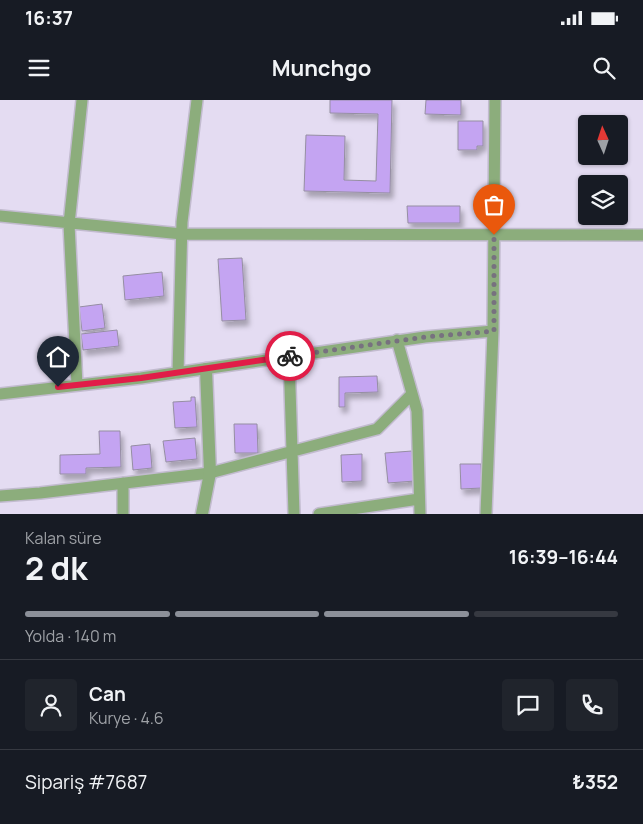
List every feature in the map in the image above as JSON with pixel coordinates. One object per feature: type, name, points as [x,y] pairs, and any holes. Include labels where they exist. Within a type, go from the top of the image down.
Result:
[{"type":"street","points":[[77,385],[69,224],[82,100]]},
{"type":"street","points":[[178,373],[182,234],[197,100]]},
{"type":"street","points":[[486,514],[494,331],[494,100]]},
{"type":"street","points":[[0,216],[182,234],[643,235]]},
{"type":"street","points":[[0,394],[178,373],[397,340],[494,331]]},
{"type":"street","points":[[397,340],[417,410],[420,514]]},
{"type":"street","points":[[289,356],[294,514]]},
{"type":"street","points":[[202,514],[210,472],[206,369]]},
{"type":"street","points":[[0,496],[40,494],[210,472],[377,429],[412,394]]},
{"type":"street","points":[[123,483],[123,514]]},
{"type":"street","points":[[319,514],[419,499]]},
{"type":"building","points":[[330,100],[392,100],[390,193],[304,191],[306,135],[345,136],[344,180],[376,181],[378,114],[330,113]]},
{"type":"building","points":[[426,100],[461,100],[461,115],[425,114]]},
{"type":"building","points":[[458,121],[483,121],[483,146],[477,146],[477,150],[458,150]]},
{"type":"building","points":[[407,206],[460,206],[460,223],[408,223]]},
{"type":"building","points":[[242,258],[246,320],[222,321],[218,259]]},
{"type":"building","points":[[162,272],[164,296],[125,300],[123,276]]},
{"type":"building","points":[[102,304],[105,328],[82,331],[79,307]]},
{"type":"building","points":[[117,330],[119,346],[83,350],[81,334]]},
{"type":"building","points":[[377,376],[378,392],[345,393],[345,407],[339,407],[339,377]]},
{"type":"building","points":[[191,397],[195,397],[197,427],[175,428],[173,402],[191,401]]},
{"type":"building","points":[[234,424],[257,424],[258,453],[235,453]]},
{"type":"building","points":[[99,431],[120,431],[121,467],[86,468],[86,474],[60,474],[60,455],[100,454]]},
{"type":"building","points":[[195,438],[197,459],[166,462],[163,441]]},
{"type":"building","points":[[150,444],[152,468],[133,470],[131,446]]},
{"type":"building","points":[[412,451],[415,481],[388,483],[385,453]]},
{"type":"building","points":[[362,454],[362,481],[342,482],[341,455]]},
{"type":"building","points":[[460,464],[481,464],[482,488],[461,489]]},
{"type":"way so far","points":[[290,356],[425,337],[494,331],[494,235]]},
{"type":"route","points":[[58,387],[141,378],[290,356]]}]
